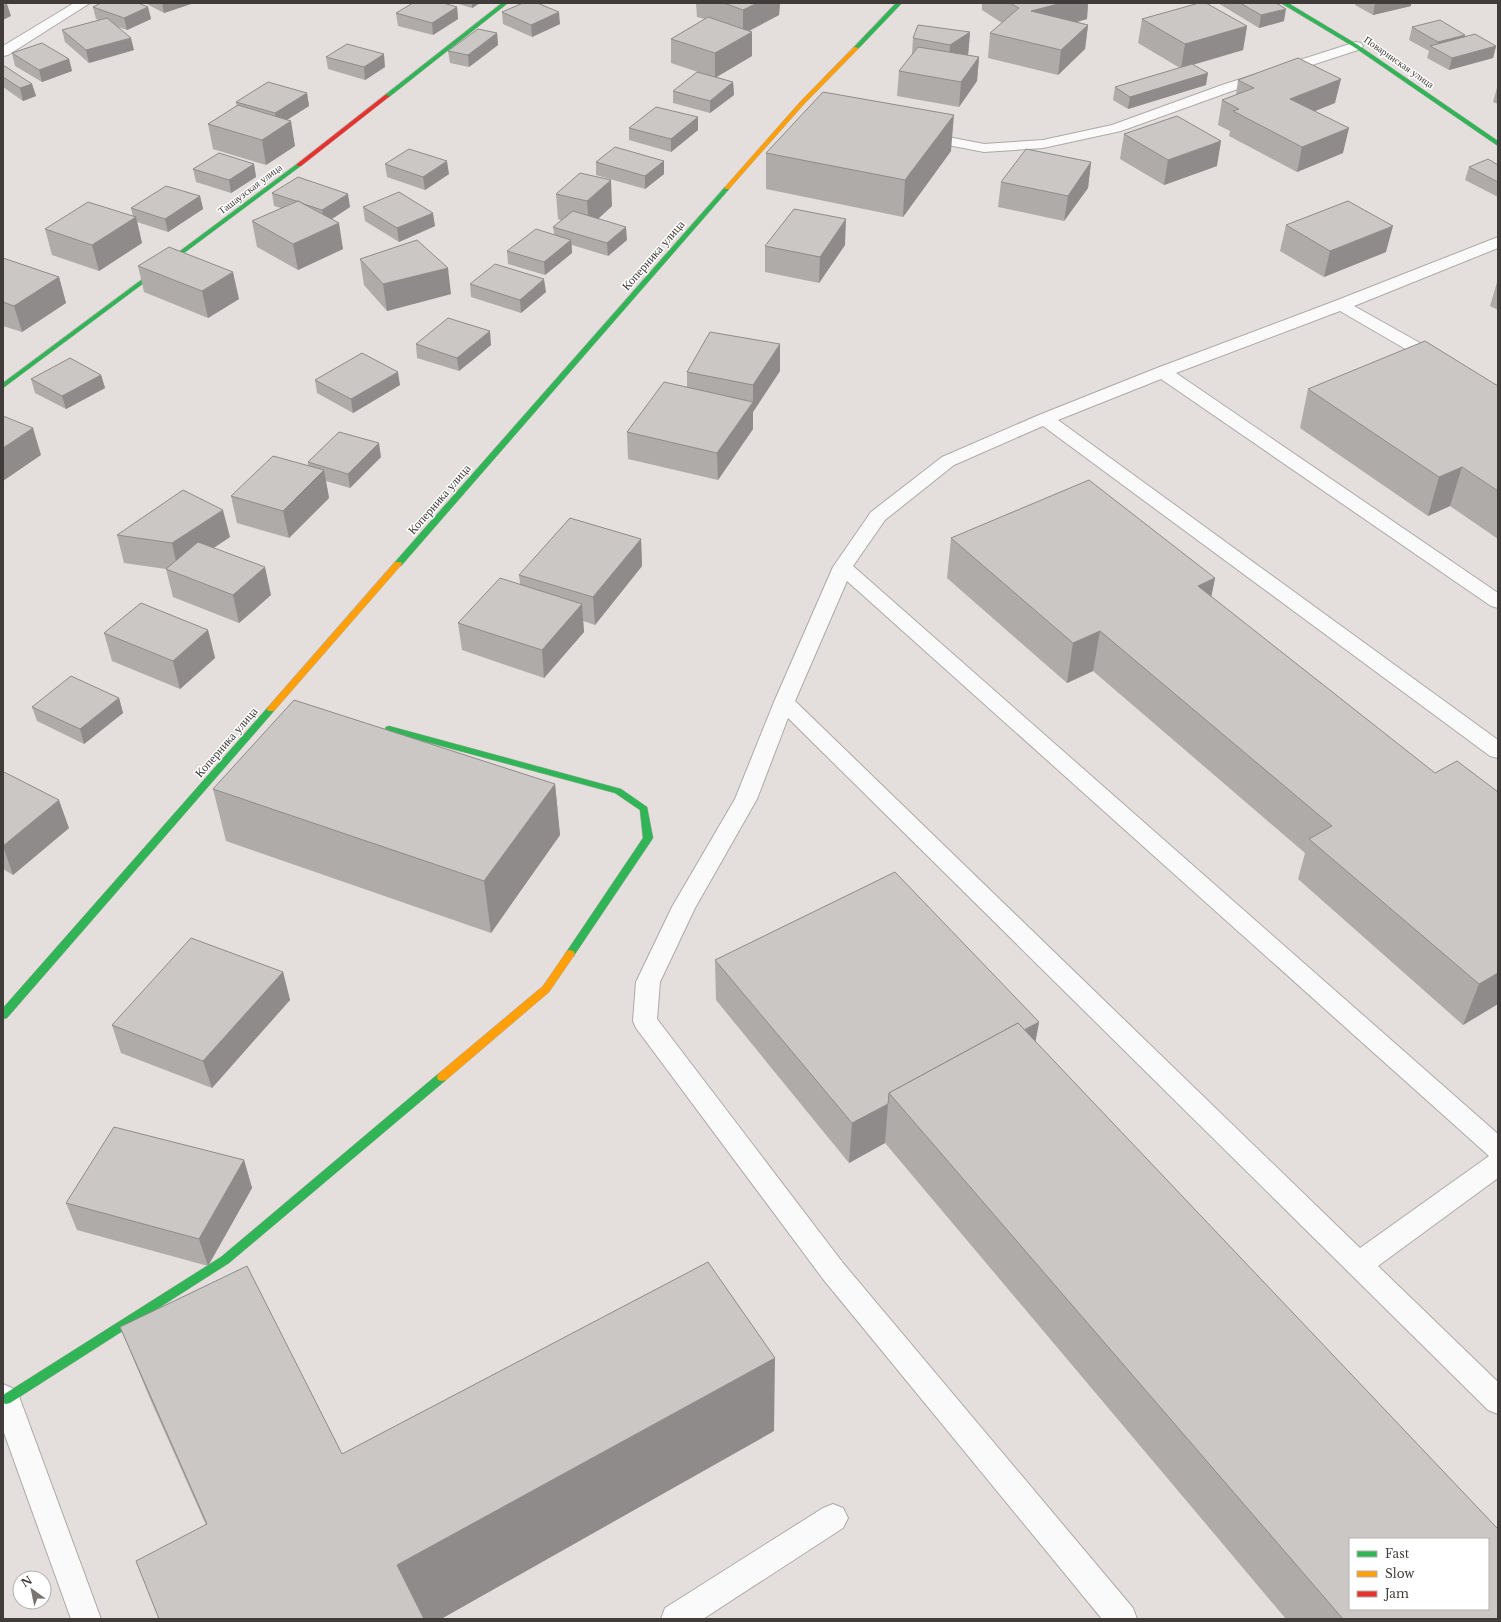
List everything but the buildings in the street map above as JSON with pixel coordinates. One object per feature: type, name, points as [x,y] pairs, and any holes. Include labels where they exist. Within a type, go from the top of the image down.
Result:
[{"type":"street","points":[[3,52],[83,3]]},
{"type":"street","name":"Ташаузская улица","points":[[3,386],[150,279],[348,128],[505,3]]},
{"type":"street","name":"Коперника улица","points":[[3,1015],[802,103],[899,3]]},
{"type":"street","name":"Поваринская улица","points":[[1284,3],[1356,46],[1498,144]]},
{"type":"street","points":[[912,133],[984,148],[1043,144],[1116,128],[1227,88],[1356,46]]},
{"type":"street","points":[[802,103],[815,109]]},
{"type":"street","points":[[1122,1619],[832,1272],[645,1021],[648,982],[684,908],[746,799],[784,702],[843,567],[878,516],[948,461],[1045,419],[1163,372],[1342,305],[1498,242]]},
{"type":"street","points":[[1342,305],[1450,367]]},
{"type":"street","points":[[1163,372],[1498,602]]},
{"type":"street","points":[[1045,419],[1498,751]]},
{"type":"street","points":[[843,567],[1498,1148]]},
{"type":"street","points":[[784,702],[1498,1401]]},
{"type":"street","points":[[86,1619],[5,1398],[225,1260],[546,989],[648,838],[644,810],[618,791],[389,728]]},
{"type":"street","points":[[1359,1264],[1498,1164]]},
{"type":"street","points":[[676,1619],[833,1518]]},
{"type":"traffic: fast","points":[[387,96],[505,3]]},
{"type":"traffic: fast","points":[[856,48],[899,3]]},
{"type":"traffic: fast","points":[[1284,3],[1356,46],[1498,144]]},
{"type":"traffic: fast","points":[[3,386],[299,165]]},
{"type":"traffic: fast","points":[[398,564],[727,188]]},
{"type":"traffic: fast","points":[[3,1015],[271,709]]},
{"type":"traffic: fast","points":[[389,729],[618,791],[644,809],[648,838],[570,954]]},
{"type":"traffic: fast","points":[[6,1399],[225,1260],[442,1077]]},
{"type":"traffic: slow","points":[[727,188],[802,103],[856,48]]},
{"type":"traffic: slow","points":[[271,709],[398,564]]},
{"type":"traffic: slow","points":[[442,1077],[546,989],[570,954]]},
{"type":"traffic: jam","points":[[299,165],[387,96]]}]
